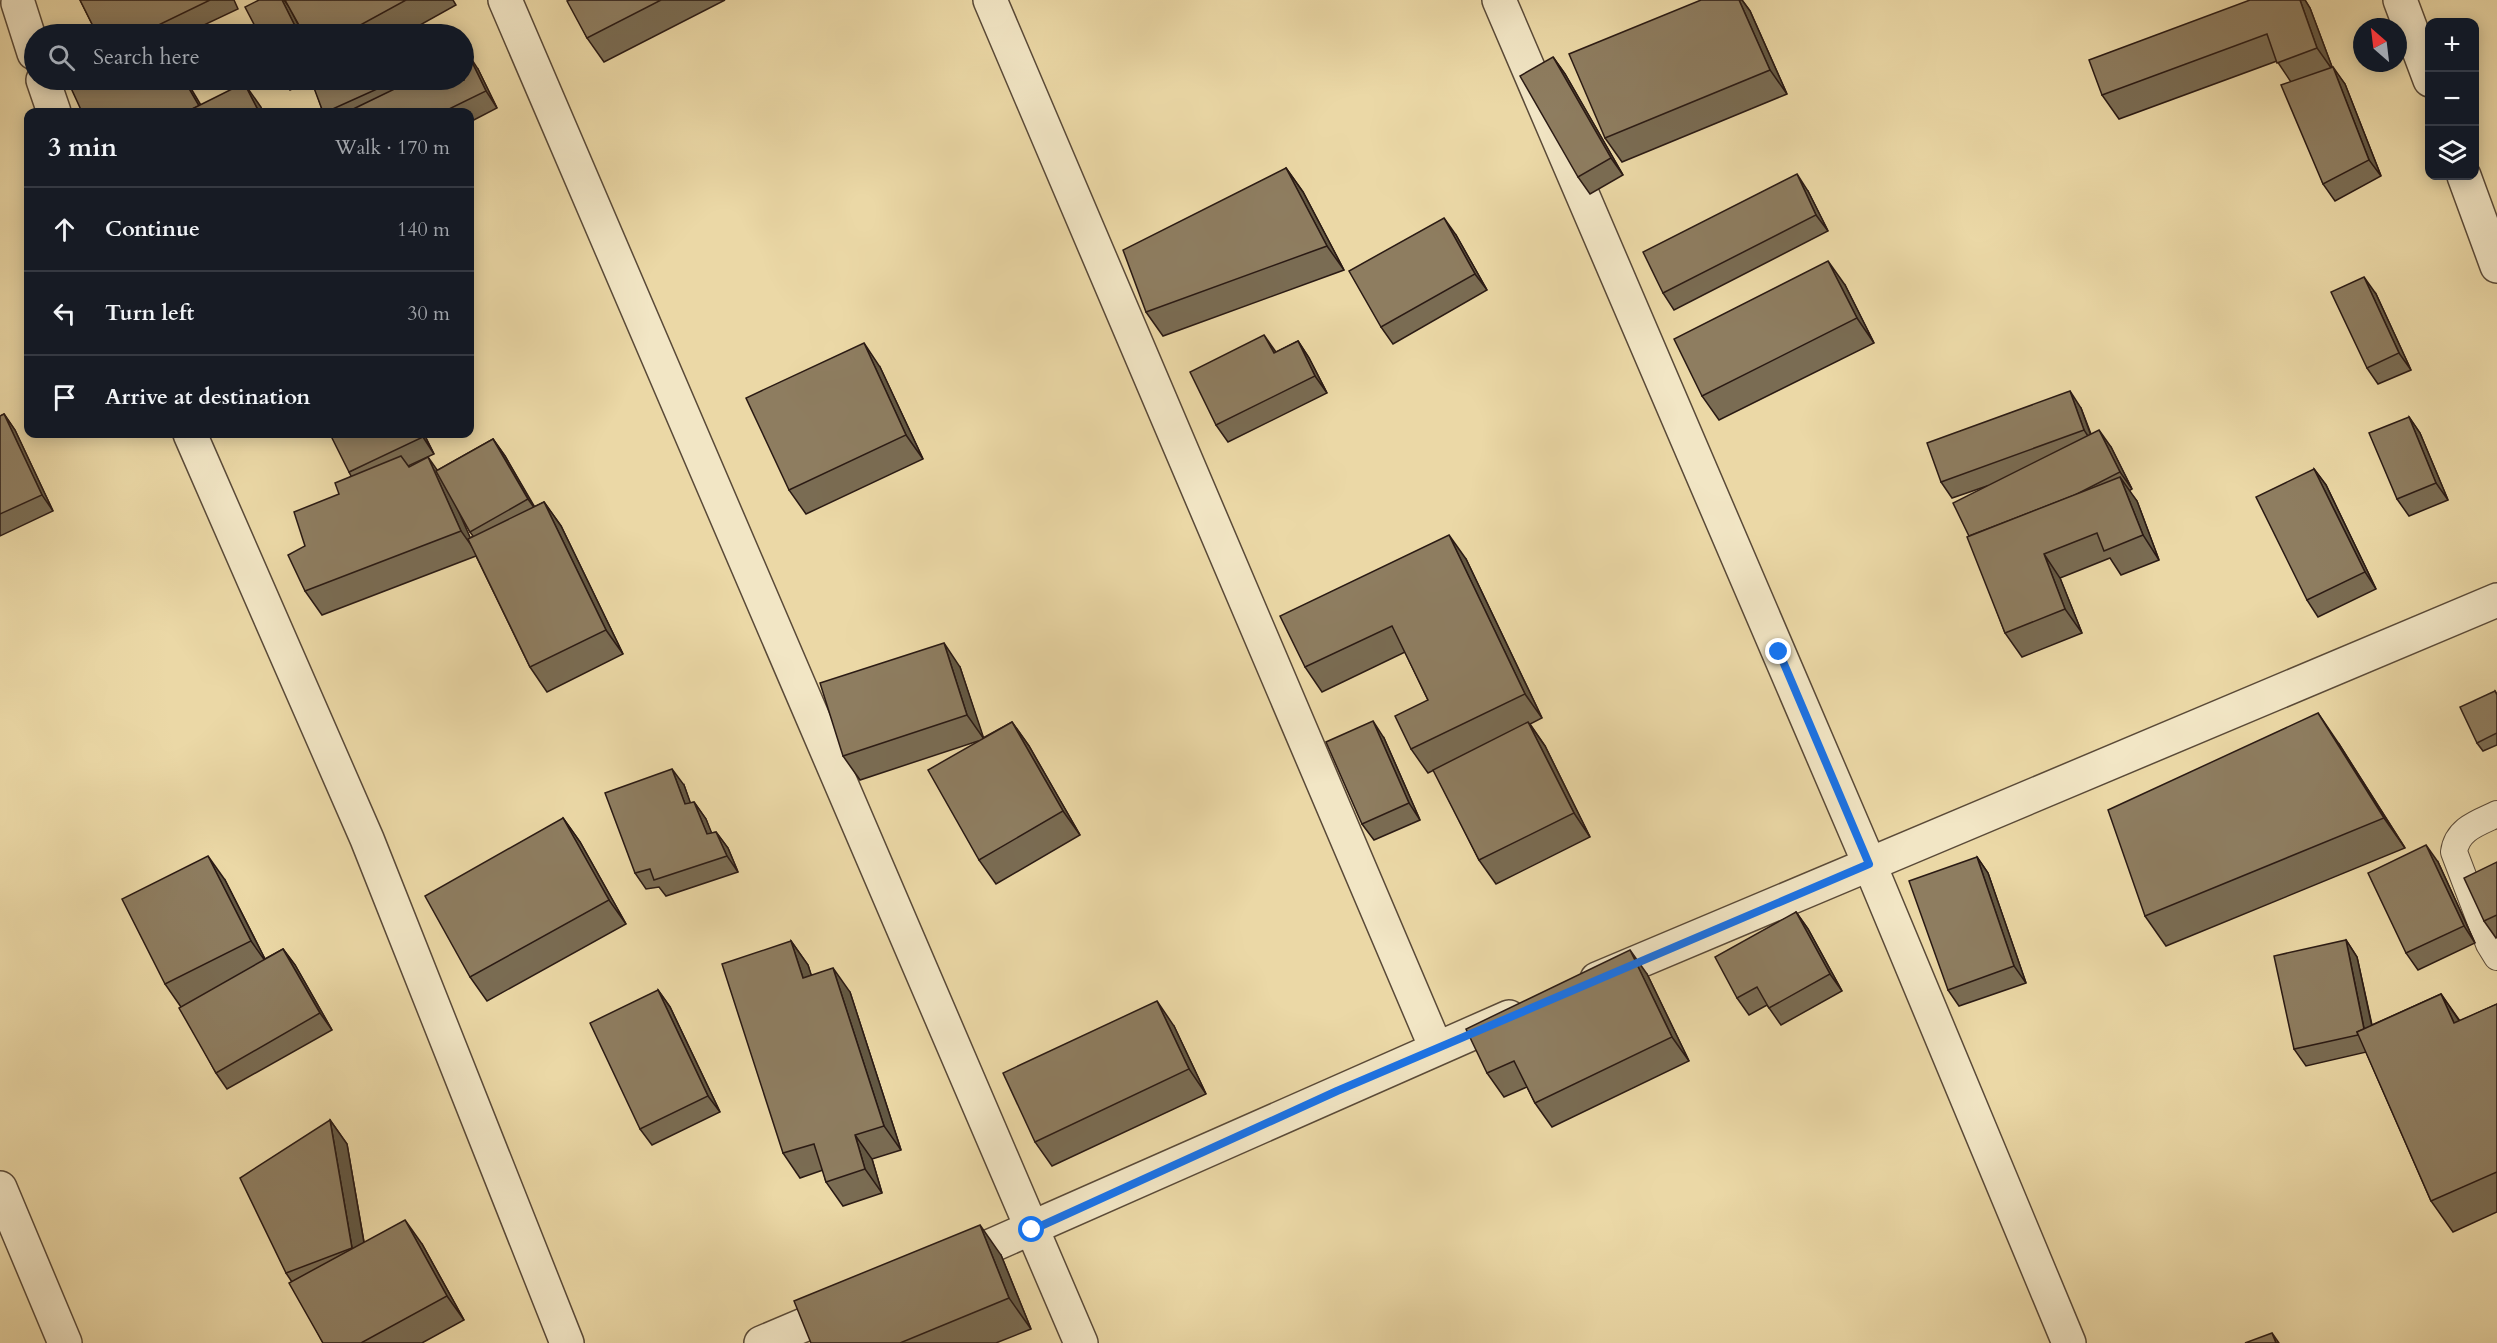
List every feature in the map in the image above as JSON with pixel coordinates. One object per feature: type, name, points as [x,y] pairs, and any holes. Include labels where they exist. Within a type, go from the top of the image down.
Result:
[{"type":"street","points":[[505,0],[1081,1343]]},
{"type":"street","points":[[990,0],[1436,1048]]},
{"type":"street","points":[[1499,0],[1869,864],[2069,1343]]},
{"type":"street","points":[[2405,2],[2427,72]]},
{"type":"street","points":[[14,4],[24,28]]},
{"type":"street","points":[[46,90],[53,108]]},
{"type":"street","points":[[2465,180],[2497,266]]},
{"type":"street","points":[[192,438],[367,839],[567,1343]]},
{"type":"street","points":[[1566,993],[2497,600]]},
{"type":"street","points":[[924,1275],[1032,1230],[1436,1048],[1534,1007]]},
{"type":"street","points":[[0,1188],[64,1343]]},
{"type":"street","points":[[761,1343],[869,1298]]},
{"type":"lane","points":[[2497,814],[2467,828],[2456,841],[2454,852],[2489,944],[2497,957]]},
{"type":"building","points":[[80,0],[210,0],[161,24],[92,24]]},
{"type":"building","points":[[259,0],[282,0],[294,24],[254,24],[245,7]]},
{"type":"building","points":[[285,0],[406,0],[362,24],[298,24]]},
{"type":"building","points":[[661,0],[587,38],[567,1]]},
{"type":"building","points":[[1701,0],[1739,0],[1770,70],[1605,138],[1569,54]]},
{"type":"building","points":[[2250,0],[2300,0],[2317,48],[2277,63],[2267,34],[2102,95],[2089,60]]},
{"type":"building","points":[[1553,57],[1611,158],[1578,177],[1520,76]]},
{"type":"building","points":[[474,66],[486,91],[451,108],[355,108],[392,90],[474,90]]},
{"type":"building","points":[[2333,67],[2369,160],[2323,184],[2281,85]]},
{"type":"building","points":[[72,90],[190,90],[199,106],[195,108],[80,108]]},
{"type":"building","points":[[230,90],[248,90],[257,108],[194,108]]},
{"type":"building","points":[[315,90],[375,90],[335,108],[322,108]]},
{"type":"building","points":[[1286,168],[1327,246],[1146,312],[1123,250]]},
{"type":"building","points":[[1797,174],[1816,215],[1663,293],[1643,252]]},
{"type":"building","points":[[1444,218],[1475,274],[1381,327],[1349,271]]},
{"type":"building","points":[[1828,261],[1857,318],[1702,396],[1674,339]]},
{"type":"building","points":[[2364,277],[2399,353],[2367,368],[2331,292]]},
{"type":"building","points":[[1264,335],[1274,353],[1298,341],[1315,376],[1216,425],[1190,372]]},
{"type":"building","points":[[864,343],[906,435],[789,490],[746,398]]},
{"type":"building","points":[[2070,391],[2084,430],[1941,482],[1927,443]]},
{"type":"building","points":[[4,414],[42,495],[0,514],[0,416]]},
{"type":"building","points":[[2409,417],[2436,483],[2397,499],[2369,433]]},
{"type":"building","points":[[2099,430],[2120,472],[2075,495],[1969,536],[1953,503]]},
{"type":"building","points":[[332,438],[421,438],[349,472]]},
{"type":"building","points":[[493,439],[528,499],[470,532],[436,471]]},
{"type":"building","points":[[401,456],[409,467],[428,457],[461,531],[305,591],[288,555],[305,546],[294,512],[339,494],[335,483]]},
{"type":"building","points":[[2314,469],[2365,572],[2307,600],[2256,497]]},
{"type":"building","points":[[2120,477],[2143,535],[2104,551],[2097,533],[2044,554],[2065,609],[2005,633],[1967,537]]},
{"type":"building","points":[[544,502],[606,630],[530,667],[468,539]]},
{"type":"building","points":[[1449,535],[1525,694],[1411,749],[1395,716],[1428,700],[1392,626],[1305,667],[1280,616]]},
{"type":"building","points":[[944,643],[967,715],[843,756],[820,683]]},
{"type":"building","points":[[2495,691],[2497,695],[2497,733],[2477,743],[2460,707]]},
{"type":"building","points":[[2318,713],[2384,818],[2145,916],[2108,810]]},
{"type":"building","points":[[1373,721],[1409,803],[1362,824],[1326,742]]},
{"type":"building","points":[[1012,722],[1063,811],[979,860],[928,770]]},
{"type":"building","points":[[1528,722],[1574,813],[1479,860],[1433,770]]},
{"type":"building","points":[[672,769],[685,804],[694,802],[707,834],[716,832],[727,856],[654,880],[650,869],[635,873],[605,793]]},
{"type":"building","points":[[563,818],[609,900],[470,977],[425,896]]},
{"type":"building","points":[[2426,845],[2464,926],[2406,953],[2368,873]]},
{"type":"building","points":[[208,856],[251,941],[165,984],[122,899]]},
{"type":"building","points":[[1977,857],[2014,966],[1948,990],[1909,881]]},
{"type":"building","points":[[2497,862],[2497,915],[2484,921],[2464,878]]},
{"type":"building","points":[[1796,912],[1830,974],[1769,1008],[1757,987],[1737,998],[1715,957]]},
{"type":"building","points":[[2346,940],[2364,1029],[2357,1032],[2358,1035],[2294,1049],[2274,956]]},
{"type":"building","points":[[791,941],[803,978],[833,968],[884,1126],[855,1135],[865,1169],[826,1182],[814,1144],[783,1153],[722,964]]},
{"type":"building","points":[[283,949],[320,1013],[216,1073],[179,1008]]},
{"type":"building","points":[[1630,950],[1672,1037],[1535,1103],[1514,1061],[1487,1073],[1466,1029]]},
{"type":"building","points":[[658,990],[708,1096],[640,1129],[590,1023]]},
{"type":"building","points":[[2441,994],[2454,1023],[2497,1004],[2497,1172],[2431,1201],[2357,1032]]},
{"type":"building","points":[[1157,1001],[1189,1069],[1035,1142],[1003,1073]]},
{"type":"building","points":[[330,1120],[352,1248],[286,1273],[240,1178]]},
{"type":"building","points":[[405,1220],[447,1296],[361,1343],[323,1343],[289,1283]]},
{"type":"building","points":[[980,1225],[1009,1298],[900,1343],[811,1343],[794,1301]]},
{"type":"building","points":[[2272,1333],[2276,1343],[2245,1343]]},
{"type":"route","points":[[1032,1230],[1337,1091],[1869,864],[1779,652]]}]
